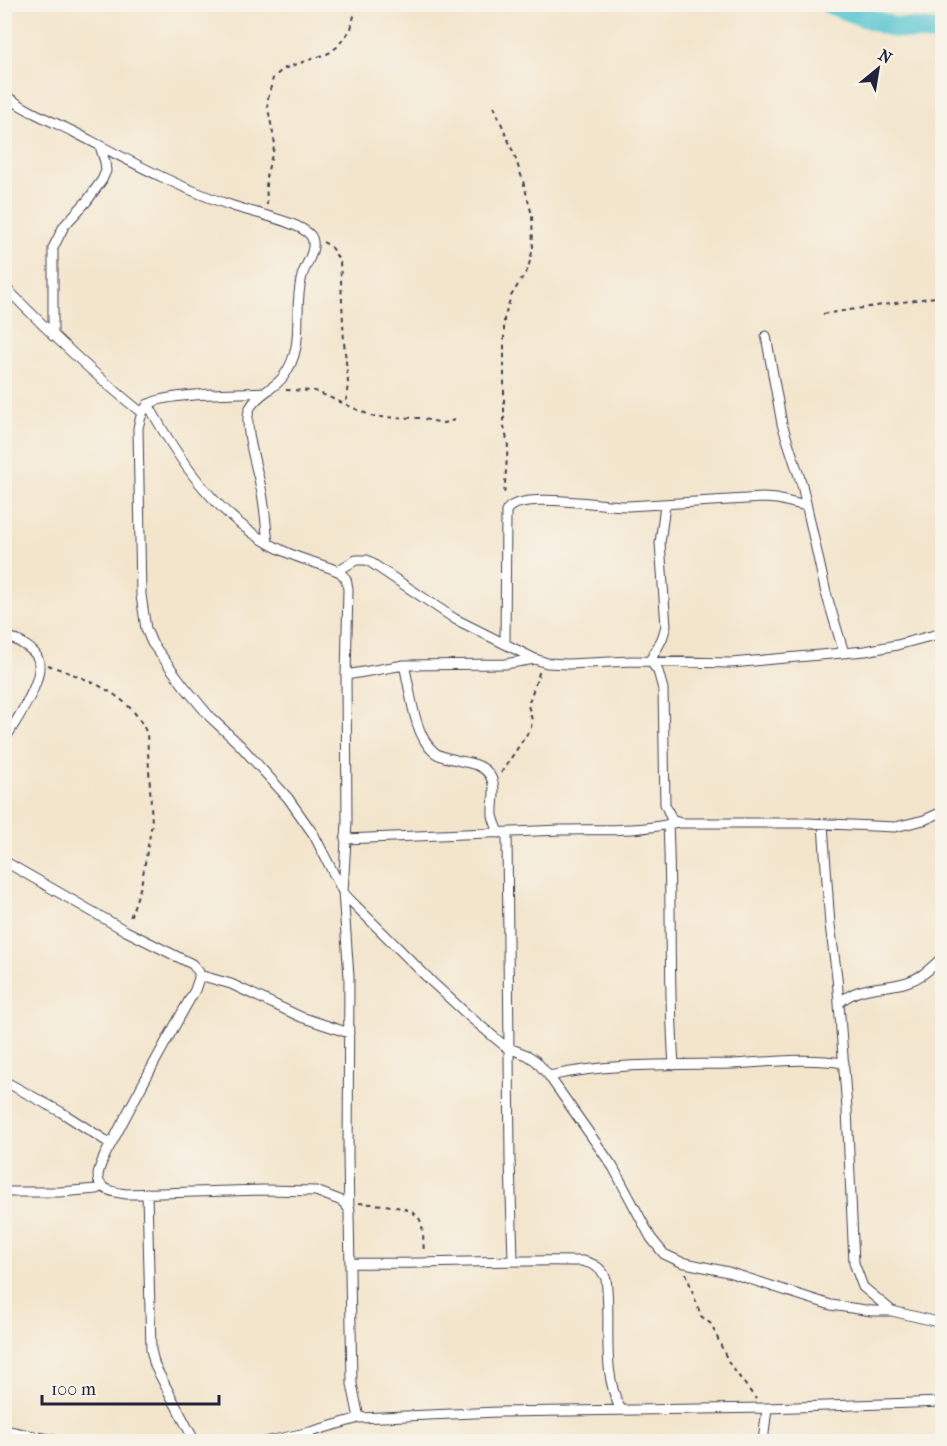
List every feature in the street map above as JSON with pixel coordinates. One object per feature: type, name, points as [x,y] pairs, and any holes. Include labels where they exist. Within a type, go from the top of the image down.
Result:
[{"type":"street","points":[[4,94],[100,146],[218,201],[296,225],[309,233],[312,238],[314,246],[306,263],[298,291],[298,343],[295,355],[282,379],[267,390],[250,408],[247,421],[262,492],[268,543]]},
{"type":"street","points":[[53,336],[53,248],[64,225],[87,201],[102,180],[106,171],[100,146]]},
{"type":"street","points":[[4,286],[98,378],[142,413]]},
{"type":"street","points":[[766,336],[782,424],[802,485],[826,593],[844,653]]},
{"type":"street","points":[[267,390],[183,396],[148,404],[142,413],[138,428],[140,578],[143,616],[148,637],[183,686],[288,798],[314,835],[343,892],[432,982],[510,1049],[529,1056],[549,1076],[613,1167],[658,1249],[681,1262],[728,1272],[831,1305],[872,1311],[892,1311],[942,1323]]},
{"type":"street","points":[[148,404],[178,456],[214,502],[241,527],[287,553],[337,571],[345,579],[348,589],[347,799],[343,892],[349,977],[352,1384],[359,1418]]},
{"type":"street","points":[[505,643],[507,508],[518,502],[558,500],[612,507],[763,498],[806,506]]},
{"type":"street","points":[[650,661],[666,626],[660,543],[665,505]]},
{"type":"street","points":[[337,571],[356,560],[367,560],[455,619],[539,660]]},
{"type":"street","points":[[346,675],[404,665],[505,664],[539,660],[568,664],[650,661],[731,663],[844,653],[897,645],[942,633]]},
{"type":"street","points":[[4,634],[29,648],[40,662],[36,686],[4,741]]},
{"type":"street","points":[[650,661],[658,670],[663,689],[665,804],[671,824],[671,1014],[674,1065]]},
{"type":"street","points":[[404,665],[411,690],[415,719],[426,742],[434,752],[442,757],[477,765],[487,771],[494,786],[493,815],[503,833],[510,1049],[513,1260]]},
{"type":"street","points":[[345,839],[621,829],[671,824],[823,824],[895,827],[924,820],[942,812]]},
{"type":"street","points":[[823,824],[830,925],[844,1063],[854,1263],[863,1287],[892,1311]]},
{"type":"street","points":[[4,861],[126,931],[192,964],[199,972],[195,990],[111,1144],[99,1171],[98,1176],[102,1186],[118,1193],[316,1191],[350,1206]]},
{"type":"street","points":[[839,1003],[861,990],[907,982],[922,976],[942,958]]},
{"type":"street","points":[[199,975],[231,984],[301,1017],[349,1033]]},
{"type":"street","points":[[549,1076],[568,1072],[674,1065],[767,1061],[844,1063]]},
{"type":"street","points":[[4,1081],[61,1112],[111,1144]]},
{"type":"street","points":[[4,1192],[60,1192],[97,1189],[102,1186]]},
{"type":"street","points":[[147,1193],[151,1350],[160,1376],[195,1442]]},
{"type":"street","points":[[351,1263],[424,1264],[513,1260],[582,1261],[592,1264],[602,1271],[606,1279],[610,1385],[621,1410]]},
{"type":"street","points":[[266,1442],[359,1418],[498,1412],[763,1408],[942,1402]]},
{"type":"street","points":[[763,1408],[763,1442]]},
{"type":"street","points":[[4,1430],[63,1442]]},
{"type":"path","points":[[268,217],[266,177],[275,144],[267,102],[273,78],[283,69],[329,53],[337,47],[351,29],[355,11]]},
{"type":"path","points":[[494,106],[514,154],[532,215],[533,248],[528,269],[511,296],[504,320],[504,426],[508,444],[504,498],[507,508]]},
{"type":"path","points":[[312,238],[330,246],[340,261],[348,382],[346,404]]},
{"type":"path","points":[[824,314],[942,296]]},
{"type":"path","points":[[267,390],[315,391],[374,417],[419,418],[443,423],[459,419]]},
{"type":"path","points":[[494,786],[509,759],[531,728],[532,720],[528,705],[539,660]]},
{"type":"path","points":[[40,662],[117,695],[142,721],[147,734],[152,823],[141,886],[126,931]]},
{"type":"path","points":[[350,1206],[384,1205],[414,1213],[422,1224],[424,1264]]},
{"type":"path","points":[[681,1262],[701,1316],[711,1324],[729,1363],[763,1408]]},
{"type":"waterway","points":[[830,4],[892,27],[942,32],[942,30]]}]
